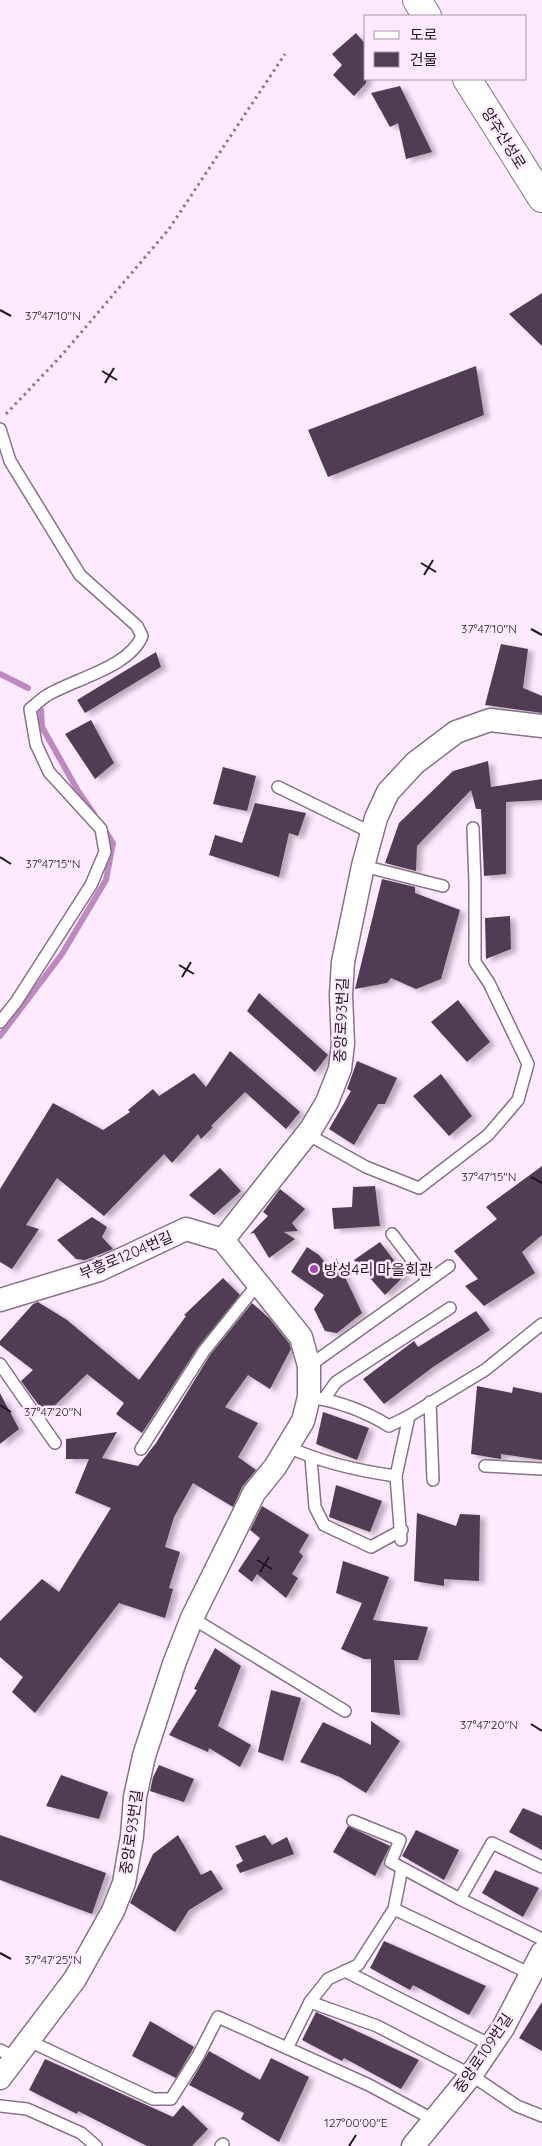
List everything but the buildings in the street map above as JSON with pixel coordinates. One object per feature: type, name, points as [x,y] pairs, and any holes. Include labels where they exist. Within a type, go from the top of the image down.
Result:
[{"type":"street","points":[[417,0],[426,15]]},
{"type":"street","name":"양주산성로","points":[[467,80],[542,198]]},
{"type":"street","name":"중앙로93번길","points":[[0,2078],[8,2054],[30,2041],[75,1979],[113,1911],[124,1883],[132,1836],[135,1797],[144,1756],[174,1664],[192,1618],[254,1493],[288,1447],[316,1398],[300,1337],[223,1240],[307,1134],[327,1102],[340,1069],[343,1044],[341,995],[343,962],[363,866],[376,818],[388,792],[415,763],[456,732],[490,720],[542,726]]},
{"type":"street","name":"부흥로1204번길","points":[[0,1300],[99,1270],[186,1229],[223,1240]]},
{"type":"street","name":"중앙로109번길","points":[[413,2146],[471,2075],[491,2046],[503,2028],[542,1953]]},
{"type":"lane","points":[[0,429],[10,461],[80,575],[138,626],[142,636],[138,646],[117,662],[45,696],[30,708],[36,744],[49,772],[101,830],[105,852],[91,885],[0,1022]]},
{"type":"lane","points":[[278,786],[372,834]]},
{"type":"lane","points":[[307,1134],[366,1167],[418,1188],[488,1135],[518,1100],[528,1064],[489,983],[475,962],[476,883],[473,828]]},
{"type":"lane","points":[[363,866],[443,886]]},
{"type":"lane","points":[[392,1234],[428,1281]]},
{"type":"lane","points":[[309,1366],[449,1266]]},
{"type":"lane","points":[[141,1449],[204,1351],[257,1285]]},
{"type":"lane","points":[[316,1398],[336,1382],[450,1308]]},
{"type":"lane","points":[[316,1398],[371,1415],[389,1426],[409,1416],[484,1370],[542,1324]]},
{"type":"lane","points":[[0,1364],[55,1443]]},
{"type":"lane","points":[[430,1402],[433,1480]]},
{"type":"lane","points":[[311,1458],[315,1507],[324,1525],[370,1548],[401,1535],[396,1476],[409,1416]]},
{"type":"lane","points":[[288,1447],[311,1458],[357,1470],[396,1476]]},
{"type":"lane","points":[[484,1466],[542,1469]]},
{"type":"lane","points":[[192,1618],[345,1711]]},
{"type":"lane","points":[[353,1821],[400,1840],[391,1862],[460,1899],[542,1939]]},
{"type":"lane","points":[[460,1899],[492,1843],[542,1867]]},
{"type":"lane","points":[[287,2048],[310,2002],[328,1978],[358,1965],[394,1909],[402,1868]]},
{"type":"lane","points":[[394,1909],[531,1974]]},
{"type":"lane","points":[[345,1971],[491,2046]]},
{"type":"lane","points":[[310,2002],[377,2026],[471,2075],[517,2106],[542,2116]]},
{"type":"lane","points":[[30,2041],[153,2099],[170,2099],[198,2056],[218,2018],[369,2085],[434,2120]]},
{"type":"lane","points":[[0,2106],[27,2109],[81,2133],[96,2146]]},
{"type":"path","points":[[0,420],[62,355],[169,229],[285,54]]},
{"type":"waterway","points":[[0,674],[28,688]]},
{"type":"waterway","points":[[41,710],[42,727],[78,791],[94,814]]},
{"type":"waterway","points":[[0,1036],[62,954],[106,880],[113,843],[104,829]]},
{"type":"place","name":"방성4리 마을회관","points":[[314,1269]]}]
